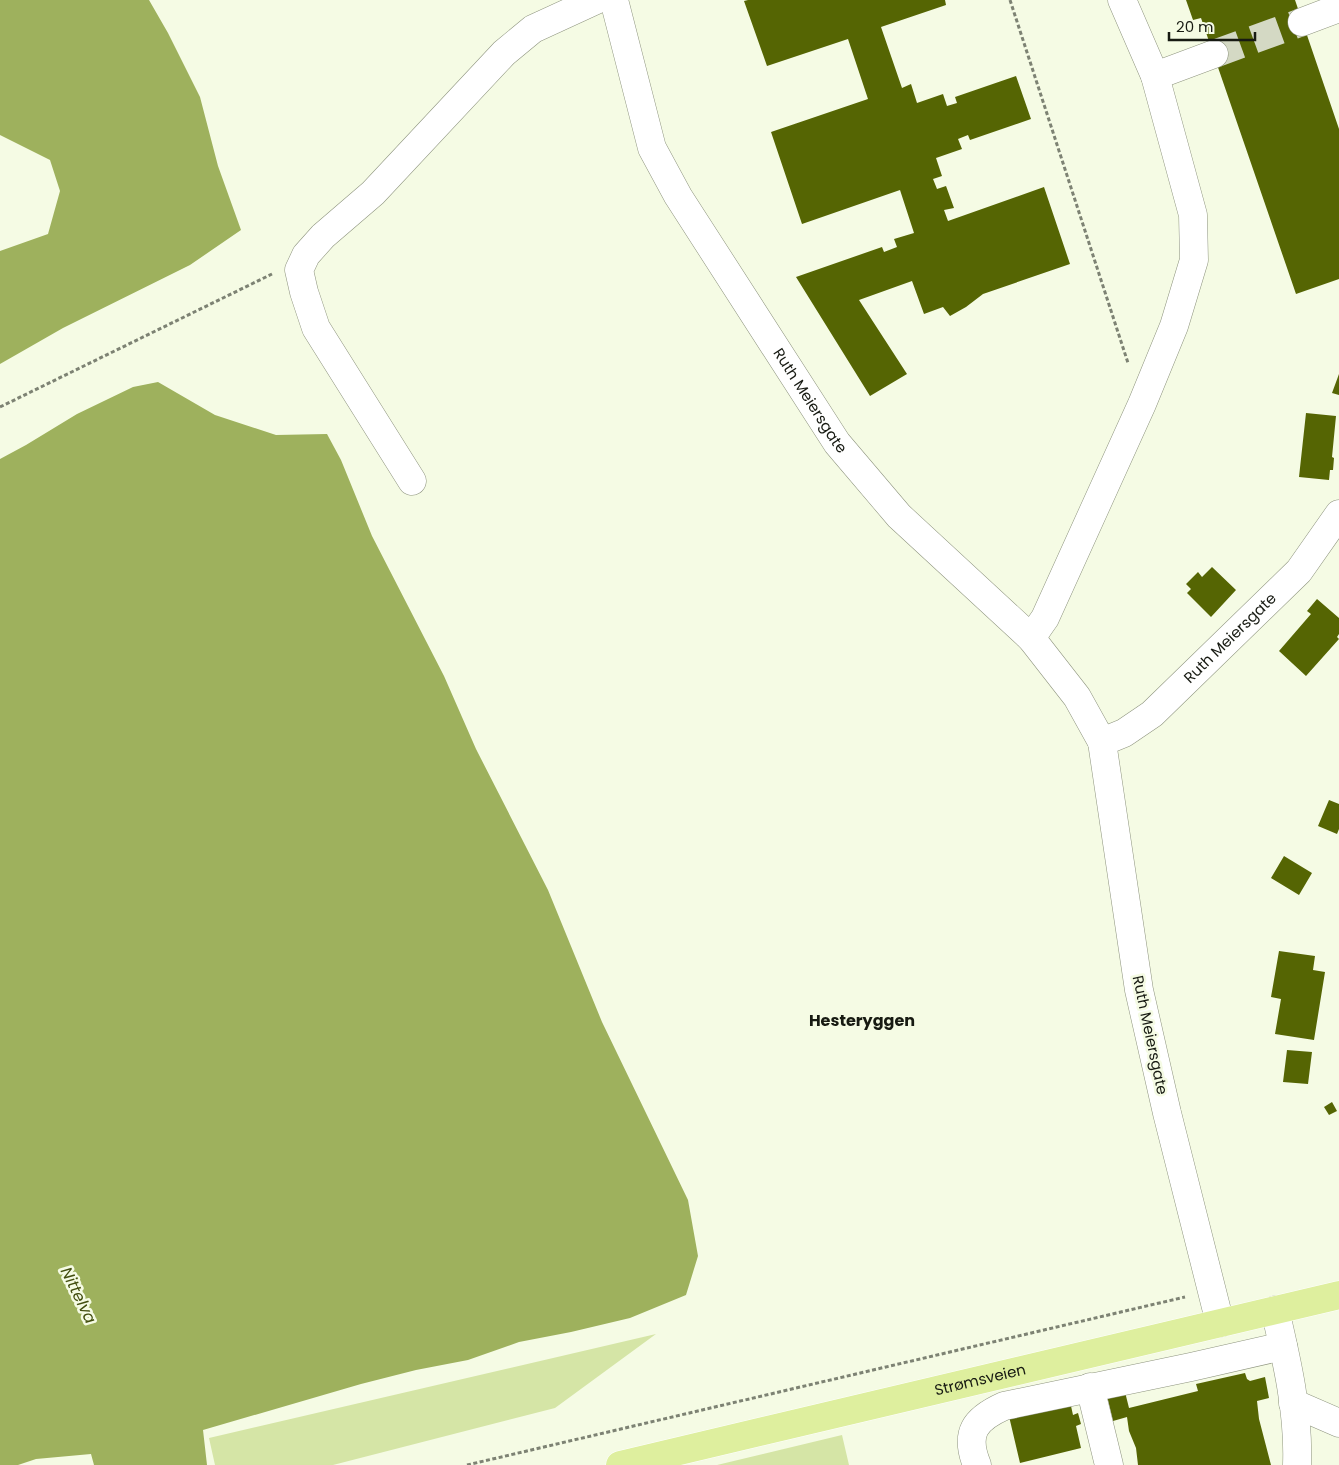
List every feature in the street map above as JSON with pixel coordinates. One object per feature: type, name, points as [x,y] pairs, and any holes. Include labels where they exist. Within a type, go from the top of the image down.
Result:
[{"type":"main road","name":"Strømsveien","points":[[620,1465],[1339,1295]]},
{"type":"street","points":[[412,481],[316,328],[299,270],[306,255],[323,236],[373,193],[504,53],[534,29],[596,0]]},
{"type":"street","name":"Ruth Meiersgate","points":[[614,0],[652,148],[678,196],[837,443],[899,516],[1031,638],[1077,698],[1102,742],[1139,990],[1167,1113],[1220,1323]]},
{"type":"street","points":[[1031,638],[1045,618],[1142,404],[1174,326],[1194,260],[1193,215],[1155,76],[1122,0]]},
{"type":"street","points":[[1302,22],[1339,8]]},
{"type":"street","points":[[1155,76],[1214,54]]},
{"type":"street","name":"Ruth Meiersgate","points":[[1102,742],[1124,733],[1152,714],[1299,571],[1339,514]]},
{"type":"street","points":[[1275,1310],[1293,1403],[1298,1453],[1297,1465]]},
{"type":"street","points":[[977,1465],[971,1447],[972,1432],[990,1412],[1004,1406],[1283,1346]]},
{"type":"street","points":[[1090,1388],[1109,1465]]},
{"type":"street","points":[[1293,1403],[1339,1423]]},
{"type":"path","points":[[1010,0],[1142,404]]},
{"type":"path","points":[[0,407],[297,262],[302,263]]},
{"type":"path","points":[[467,1465],[1191,1295]]},
{"type":"shaded area","points":[[656,1334],[555,1408],[333,1465],[215,1465],[209,1438]]},
{"type":"shaded area","points":[[842,1435],[849,1465],[717,1465]]},
{"type":"water","points":[[0,0],[149,0],[200,97],[218,166],[241,230],[190,265],[63,328],[0,364],[0,251],[48,234],[60,191],[50,160],[0,135]]},
{"type":"water","name":"Nittelva","points":[[158,382],[215,415],[276,435],[327,434],[341,460],[372,536],[444,676],[476,749],[548,890],[602,1022],[688,1200],[698,1256],[686,1295],[630,1318],[519,1342],[468,1360],[416,1370],[361,1384],[203,1430],[207,1465],[94,1465],[91,1454],[36,1459],[18,1465],[0,1465],[0,459],[77,414],[133,387]]},
{"type":"building","points":[[945,0],[946,5],[881,27],[902,88],[911,84],[917,103],[943,94],[947,106],[957,103],[955,97],[1016,76],[1031,119],[970,140],[968,135],[958,139],[962,149],[936,158],[942,176],[933,179],[937,189],[946,186],[954,208],[944,210],[948,221],[1044,187],[1070,264],[983,294],[950,316],[943,307],[924,314],[912,281],[859,300],[907,374],[870,396],[796,277],[882,247],[884,252],[897,247],[894,239],[914,233],[900,190],[802,224],[771,132],[868,99],[848,39],[767,66],[744,1]]},
{"type":"building","points":[[1186,0],[1295,0],[1339,129],[1339,279],[1296,294],[1201,18],[1193,20]]},
{"type":"building","points":[[1339,374],[1339,395],[1332,393]]},
{"type":"building","points":[[1306,413],[1336,416],[1332,457],[1334,458],[1333,470],[1330,470],[1329,480],[1299,477]]},
{"type":"building","points":[[1212,567],[1236,590],[1211,617],[1187,593],[1191,589],[1186,584],[1198,572],[1202,577]]},
{"type":"building","points":[[1317,599],[1339,618],[1339,634],[1337,637],[1339,639],[1306,676],[1279,651],[1311,614],[1307,611]]},
{"type":"building","points":[[1329,800],[1339,804],[1339,829],[1337,834],[1318,826]]},
{"type":"building","points":[[1284,856],[1312,873],[1299,895],[1271,878]]},
{"type":"building","points":[[1279,951],[1315,956],[1313,970],[1325,972],[1314,1040],[1275,1034],[1281,999],[1271,997]]},
{"type":"building","points":[[1287,1050],[1312,1052],[1308,1084],[1283,1082]]},
{"type":"building","points":[[1332,1102],[1337,1111],[1329,1115],[1324,1107]]},
{"type":"building","points":[[1245,1373],[1250,1381],[1265,1377],[1269,1398],[1257,1401],[1259,1419],[1271,1465],[1138,1465],[1136,1448],[1129,1431],[1127,1417],[1113,1421],[1107,1396],[1125,1392],[1129,1408],[1198,1391],[1196,1384]]},
{"type":"building","points":[[1069,1397],[1073,1415],[1078,1413],[1081,1424],[1076,1426],[1081,1448],[1020,1463],[1008,1412]]},
{"type":"tunnel","points":[[1214,54],[1302,22]]},
{"type":"district","name":"Hesteryggen","points":[[862,1020]]}]
